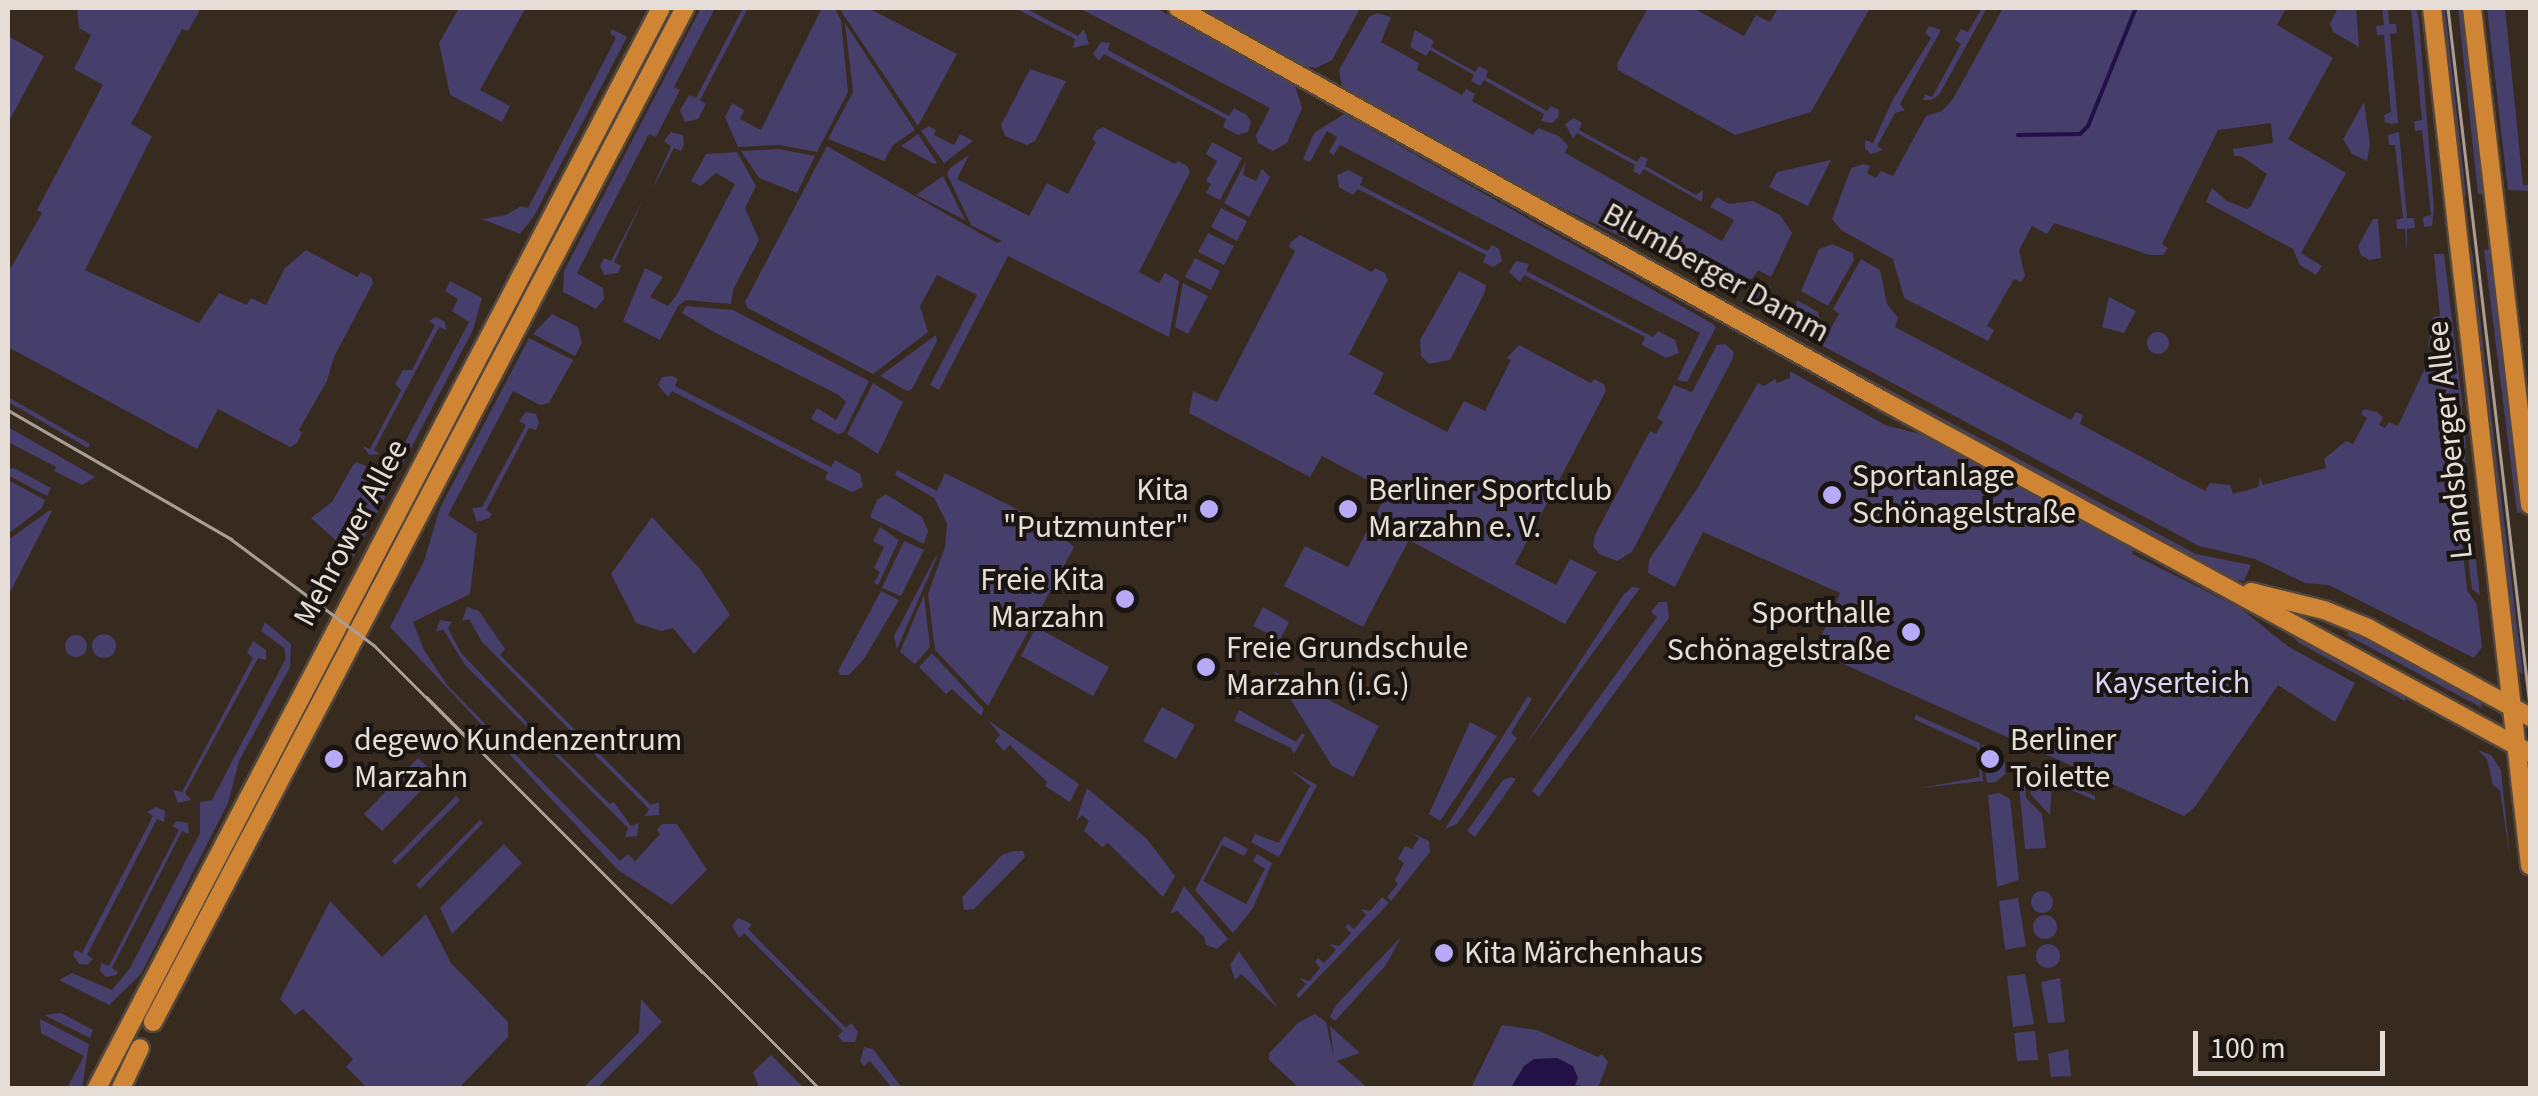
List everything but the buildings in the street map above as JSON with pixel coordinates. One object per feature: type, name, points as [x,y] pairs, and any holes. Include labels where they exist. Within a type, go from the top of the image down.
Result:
[{"type":"main road","name":"Mehrower Allee","points":[[97,1088],[661,8]]},
{"type":"main road","name":"Mehrower Allee","points":[[154,1022],[684,8]]},
{"type":"main road","name":"Blumberger Damm","points":[[1178,8],[1820,366],[2523,749]]},
{"type":"main road","name":"Landsberger Allee","points":[[2432,8],[2510,704],[2523,749],[2530,866]]},
{"type":"main road","points":[[2472,8],[2530,505]]},
{"type":"main road","name":"Blumberger Damm","points":[[2226,586],[2324,610],[2368,628],[2530,717]]},
{"type":"main road","points":[[121,1088],[140,1048]]},
{"type":"green space","points":[[77,8],[201,8],[188,31],[182,29],[131,124],[152,136],[85,270],[199,323],[219,293],[247,305],[251,298],[266,305],[285,268],[306,250],[357,277],[361,272],[371,277],[373,283],[334,357],[327,381],[299,430],[302,433],[297,443],[290,447],[218,409],[197,449],[8,347],[8,273],[42,213],[37,210],[103,85],[74,69],[91,35],[79,28]]},
{"type":"green space","points":[[459,8],[525,9],[480,90],[510,106],[502,122],[450,95],[439,43]]},
{"type":"green space","points":[[667,8],[678,8],[552,248],[548,247]]},
{"type":"green space","points":[[701,8],[715,8],[674,87],[680,90],[656,137],[649,134],[577,273],[603,288],[604,299],[596,309],[563,292],[564,271]]},
{"type":"green space","points":[[743,8],[748,8],[700,100],[706,104],[698,119],[685,122],[680,110],[689,95],[696,98]]},
{"type":"green space","points":[[822,8],[835,9],[841,20],[848,92],[817,152],[780,145],[738,147],[725,117],[732,103],[744,110],[740,119],[761,130]]},
{"type":"green space","points":[[839,8],[868,8],[957,54],[918,126]]},
{"type":"green space","points":[[1015,8],[1025,8],[1078,36],[1084,29],[1089,44],[1073,48],[1075,39]]},
{"type":"green space","points":[[1079,8],[1156,8],[1295,86],[1302,108],[1287,143],[1273,151],[1258,143],[1256,135],[1270,108]]},
{"type":"green space","points":[[1195,8],[1358,8],[1358,12],[1332,60],[1316,68],[1297,65]]},
{"type":"green space","points":[[1648,8],[1693,8],[1744,36],[1756,15],[1770,22],[1778,8],[1870,8],[1811,112],[1735,135],[1618,70],[1617,64]]},
{"type":"green space","points":[[1982,8],[1987,8],[1939,95],[1923,100],[1925,94],[1932,97],[1961,44],[1955,40],[1961,29],[1968,32]]},
{"type":"green space","points":[[2003,8],[2286,8],[2277,25],[2333,58],[2288,139],[2346,173],[2301,253],[2322,266],[2316,275],[2300,265],[2293,249],[2206,202],[2212,188],[2227,201],[2247,209],[2251,206],[2267,174],[2241,156],[2234,156],[2233,149],[2273,143],[2271,123],[2218,130],[2162,244],[2168,248],[2163,255],[2150,255],[2054,223],[2047,234],[2032,226],[2019,250],[2025,276],[2021,282],[2014,279],[1987,326],[1994,330],[1988,341],[1904,298],[1893,259],[1841,230],[1832,219],[1851,168],[1864,164],[1870,166],[1867,173],[1876,178],[1881,171],[1893,176],[1926,116],[1942,111],[1953,99]]},
{"type":"green space","points":[[2338,8],[2356,8],[2359,47],[2333,32],[2330,23]]},
{"type":"green space","points":[[2382,8],[2388,8],[2389,24],[2396,24],[2397,33],[2390,34],[2398,123],[2391,124],[2385,122],[2384,115],[2391,112],[2384,35],[2377,35],[2376,26],[2384,25]]},
{"type":"green space","points":[[2411,8],[2416,8],[2419,21],[2434,208],[2432,226],[2424,227],[2423,217],[2431,215],[2422,130],[2415,131],[2414,121],[2422,120]]},
{"type":"green space","points":[[2440,8],[2445,8],[2466,195],[2461,196]]},
{"type":"green space","points":[[2458,8],[2462,8],[2484,194],[2478,194]]},
{"type":"green space","points":[[2487,8],[2505,8],[2523,185],[2530,185],[2530,191],[2508,190]]},
{"type":"green space","points":[[1377,13],[1391,17],[1381,42],[1419,63],[1417,70],[1462,95],[1466,89],[1475,94],[1472,101],[1533,135],[1538,128],[1559,136],[1568,146],[1565,153],[1722,241],[1734,220],[1710,207],[1717,197],[1729,204],[1753,201],[1780,215],[1792,233],[1771,277],[1758,270],[1752,279],[1743,278],[1739,285],[1728,289],[1649,245],[1646,249],[1523,189],[1342,87],[1339,70],[1369,17]]},
{"type":"green space","points":[[845,23],[915,130],[893,145],[884,161],[828,139],[853,92]]},
{"type":"green space","points":[[1929,26],[1941,30],[1900,104],[1905,110],[1895,113],[1877,146],[1883,150],[1871,154],[1865,149],[1865,140],[1873,143],[1892,101],[1931,38],[1925,33]]},
{"type":"green space","points":[[612,29],[627,37],[534,216],[520,234],[482,219],[506,215],[521,206],[528,208],[616,38],[610,33]]},
{"type":"green space","points":[[1415,30],[1434,41],[1431,47],[1475,72],[1479,66],[1488,71],[1486,77],[1547,111],[1551,106],[1559,110],[1558,118],[1552,123],[1541,121],[1544,114],[1484,80],[1480,86],[1471,81],[1474,75],[1430,50],[1426,56],[1410,47]]},
{"type":"green space","points":[[8,36],[44,56],[8,123]]},
{"type":"green space","points":[[1101,42],[1110,43],[1108,50],[1229,116],[1234,108],[1247,115],[1251,122],[1248,132],[1238,135],[1223,127],[1226,119],[1104,54],[1099,61],[1093,54]]},
{"type":"green space","points":[[1030,69],[1066,81],[1035,141],[1027,145],[1005,136],[1001,125]]},
{"type":"green space","points":[[2364,102],[2370,144],[2367,161],[2352,154],[2343,139]]},
{"type":"green space","points":[[1344,114],[1713,324],[1716,327],[1687,382],[1677,380],[1700,333],[1340,145],[1334,155],[1329,152],[1337,137],[1327,131],[1310,162],[1303,159],[1314,133]]},
{"type":"green space","points":[[1574,118],[1582,123],[1579,130],[1637,162],[1641,156],[1648,159],[1645,166],[1696,195],[1703,190],[1702,202],[1644,169],[1640,175],[1633,171],[1635,165],[1577,133],[1573,139],[1565,124]]},
{"type":"green space","points":[[929,126],[936,130],[934,135],[954,145],[960,134],[973,141],[944,163],[921,131]]},
{"type":"green space","points":[[1103,127],[1175,164],[1178,161],[1190,172],[1139,272],[1159,283],[1165,273],[1179,281],[1169,337],[1008,256],[939,390],[930,385],[977,295],[937,275],[920,306],[928,332],[873,374],[748,308],[745,302],[827,146],[997,243],[1002,241],[971,225],[947,174],[950,168],[969,155],[957,179],[1029,216],[1047,183],[1068,194],[1096,142],[1092,139]]},
{"type":"green space","points":[[671,132],[683,135],[684,145],[681,151],[674,148],[652,190],[671,146],[664,141]]},
{"type":"green space","points":[[2399,132],[2407,218],[2414,218],[2415,228],[2407,229],[2407,252],[2405,229],[2397,229],[2396,220],[2403,218],[2395,145],[2389,145],[2388,135]]},
{"type":"green space","points":[[918,134],[937,163],[901,146]]},
{"type":"green space","points":[[1212,142],[1242,158],[1220,200],[1206,193],[1211,184],[1206,181],[1217,161],[1206,154]]},
{"type":"green space","points":[[779,149],[815,156],[797,193],[759,178],[741,151]]},
{"type":"green space","points":[[737,152],[756,186],[745,208],[759,240],[733,290],[731,304],[686,300],[678,306],[660,340],[623,321],[645,268],[663,277],[650,297],[668,306],[676,296],[735,184],[716,173],[701,186],[691,181],[706,154]]},
{"type":"green space","points":[[1831,160],[1808,206],[1769,187],[1777,172]]},
{"type":"green space","points":[[1246,161],[1243,175],[1256,181],[1262,169],[1270,177],[1249,217],[1224,203]]},
{"type":"green space","points":[[1349,170],[1363,178],[1360,185],[1487,251],[1492,245],[1499,249],[1502,261],[1493,267],[1483,262],[1486,255],[1358,189],[1353,195],[1339,187],[1337,175]]},
{"type":"green space","points":[[943,176],[965,220],[916,195]]},
{"type":"green space","points":[[644,198],[614,262],[621,266],[618,273],[604,275],[600,266],[604,258],[611,261]]},
{"type":"green space","points":[[1221,208],[1247,221],[1237,241],[1211,227]]},
{"type":"green space","points":[[2373,219],[2378,219],[2381,258],[2369,260],[2361,255],[2358,246]]},
{"type":"green space","points":[[1208,233],[1234,246],[1224,265],[1198,252]]},
{"type":"green space","points":[[1300,235],[1372,272],[1375,268],[1385,273],[1388,280],[1349,354],[1384,373],[1374,394],[1447,432],[1464,401],[1485,411],[1511,360],[1507,358],[1519,345],[1591,383],[1594,379],[1604,384],[1606,391],[1515,564],[1556,585],[1570,559],[1597,572],[1565,624],[1409,540],[1363,627],[1284,586],[1305,546],[1348,567],[1388,491],[1322,456],[1310,477],[1189,413],[1193,391],[1217,402],[1295,251],[1289,247],[1291,242]]},
{"type":"green space","points":[[1832,244],[1853,253],[1854,260],[1828,306],[1801,291],[1819,249]]},
{"type":"green space","points":[[2491,249],[2524,512],[2517,513],[2484,250]]},
{"type":"green space","points":[[2472,251],[2523,675],[2519,672],[2467,252]]},
{"type":"green space","points":[[2434,254],[2444,254],[2462,400],[2462,420],[2452,451],[2467,590],[2477,605],[2482,647],[2474,658],[2329,585],[2305,583],[2255,559],[2199,546],[1821,345],[1839,314],[1833,309],[1861,259],[1880,270],[1887,304],[1898,318],[1895,327],[2071,420],[2076,412],[2083,415],[2080,424],[2205,491],[2210,483],[2230,485],[2233,494],[2258,487],[2260,477],[2263,485],[2326,468],[2324,459],[2346,441],[2353,444],[2367,418],[2361,414],[2364,409],[2383,417],[2379,425],[2385,428],[2389,422],[2398,426],[2434,349],[2428,346],[2433,317],[2440,316]]},
{"type":"green space","points":[[1195,258],[1220,271],[1211,290],[1185,277]]},
{"type":"green space","points":[[1516,261],[1529,264],[1526,271],[1653,337],[1658,331],[1675,340],[1679,353],[1666,358],[1642,345],[1645,337],[1524,275],[1520,282],[1509,272]]},
{"type":"green space","points":[[1459,271],[1486,285],[1484,294],[1450,360],[1429,364],[1421,356],[1420,340]]},
{"type":"green space","points":[[450,281],[482,298],[473,330],[354,557],[311,518],[332,502],[357,462],[387,476],[469,322],[452,311],[458,299],[445,291]]},
{"type":"green space","points":[[1757,282],[1771,287],[1769,292],[1756,302],[1740,302]]},
{"type":"green space","points":[[1183,283],[1208,296],[1188,334],[1175,327]]},
{"type":"green space","points":[[2109,297],[2136,311],[2124,333],[2102,327]]},
{"type":"green space","points":[[1797,300],[1818,312],[1820,320],[1808,341],[1791,328]]},
{"type":"green space","points":[[686,306],[733,310],[869,381],[844,432],[838,434],[811,419],[817,408],[836,420],[846,402],[837,394],[712,331],[682,313]]},
{"type":"green space","points":[[552,314],[578,327],[582,343],[575,356],[533,334]]},
{"type":"green space","points":[[436,317],[444,321],[447,330],[439,327],[374,450],[380,454],[369,455],[363,446],[370,449],[401,390],[395,384],[403,370],[412,370],[435,325],[429,321]]},
{"type":"green space","points":[[2158,332],[2166,335],[2166,351],[2158,354],[2150,351],[2147,343],[2150,335]]},
{"type":"green space","points":[[936,335],[937,341],[912,389],[907,391],[880,376]]},
{"type":"green space","points":[[529,338],[573,360],[549,403],[540,405],[513,391],[448,515],[477,534],[470,594],[413,622],[424,650],[447,685],[620,861],[628,854],[635,861],[660,834],[657,830],[662,824],[677,824],[707,870],[672,905],[618,870],[390,627],[424,561],[440,508]]},
{"type":"green space","points":[[1725,344],[1734,352],[1732,360],[1632,552],[1617,561],[1599,554],[1593,546],[1595,535],[1650,431],[1656,434],[1663,422],[1657,418],[1674,385],[1692,392],[1717,345]]},
{"type":"green space","points":[[1817,351],[2196,554],[2251,565],[2244,581],[2230,579]]},
{"type":"green space","name":"Kayserteich","points":[[1790,371],[1885,425],[1920,434],[2134,549],[2132,554],[2240,608],[2289,647],[2355,683],[2335,722],[2278,685],[2195,807],[2184,816],[1839,662],[1840,657],[1817,646],[1840,593],[1703,532],[1675,587],[1648,573],[1649,560],[1697,489],[1758,383],[1764,386],[1775,379],[1777,383],[1790,378]]},
{"type":"green space","points":[[662,377],[678,379],[675,386],[831,467],[835,460],[860,474],[863,487],[852,492],[825,479],[828,472],[672,391],[668,397],[658,385]]},
{"type":"green space","points":[[873,383],[903,402],[878,454],[847,434]]},
{"type":"green space","points":[[8,397],[90,444],[88,448],[8,402]]},
{"type":"green space","points":[[526,412],[536,414],[536,430],[529,428],[486,510],[492,514],[477,522],[472,508],[482,507],[526,425],[519,421]]},
{"type":"green space","points":[[2466,423],[2465,469],[2480,595],[2472,589],[2457,465],[2458,438]]},
{"type":"green space","points":[[8,427],[95,477],[82,485],[54,471],[56,467],[8,442]]},
{"type":"green space","points":[[14,468],[51,488],[47,496],[8,475],[8,469]]},
{"type":"green space","points":[[897,470],[937,491],[945,473],[1050,526],[1074,547],[988,706],[935,650],[928,594],[945,547],[947,523],[934,498],[895,475]]},
{"type":"green space","points":[[8,480],[45,500],[42,508],[8,534]]},
{"type":"green space","points":[[886,494],[922,517],[928,531],[924,544],[870,517],[877,500]]},
{"type":"green space","points":[[52,511],[8,596],[8,540]]},
{"type":"green space","points":[[652,517],[700,569],[730,615],[694,654],[673,628],[661,631],[636,623],[611,574]]},
{"type":"green space","points":[[880,527],[899,540],[878,585],[874,583],[880,572],[874,568],[884,547],[873,541]]},
{"type":"green space","points":[[904,541],[924,550],[901,596],[882,588]]},
{"type":"green space","points":[[937,557],[897,649],[894,636]]},
{"type":"green space","points":[[1632,587],[1640,588],[1523,749],[1624,594]]},
{"type":"green space","points":[[881,591],[899,600],[864,659],[849,675],[840,675],[838,671]]},
{"type":"green space","points":[[924,595],[930,647],[915,664],[900,652]]},
{"type":"green space","points":[[1659,602],[1667,602],[1669,618],[1539,797],[1532,791],[1657,617],[1651,612]]},
{"type":"green space","points":[[467,607],[479,611],[505,649],[500,655],[651,805],[659,802],[659,815],[645,816],[649,809],[482,642],[469,619],[462,621]]},
{"type":"green space","points":[[1263,607],[1289,622],[1280,640],[1253,626]]},
{"type":"green space","points":[[440,620],[452,622],[448,628],[461,653],[540,736],[610,804],[614,802],[631,826],[639,823],[637,836],[625,837],[628,828],[465,665],[443,629],[436,632]]},
{"type":"green space","points":[[265,622],[291,644],[290,667],[239,761],[228,803],[141,974],[109,1005],[59,980],[72,973],[112,990],[130,968],[200,833],[200,802],[212,800],[286,658],[284,648],[261,631]]},
{"type":"green space","points":[[1036,627],[1109,667],[1093,696],[1021,656]]},
{"type":"green space","points":[[2350,628],[2480,697],[2482,708],[2347,635]]},
{"type":"green space","points":[[104,634],[113,637],[113,655],[104,658],[95,655],[92,646],[95,637]]},
{"type":"green space","points":[[76,635],[84,638],[84,654],[76,657],[68,654],[65,646],[68,638]]},
{"type":"green space","points":[[2291,635],[2406,697],[2405,701],[2299,643]]},
{"type":"green space","points":[[253,641],[266,650],[266,660],[258,658],[185,793],[191,800],[178,803],[173,790],[182,792],[253,658],[247,653]]},
{"type":"green space","points":[[932,653],[984,709],[981,716],[952,689],[946,694],[919,667]]},
{"type":"green space","points":[[1273,671],[1379,726],[1353,777],[1332,766]]},
{"type":"green space","points":[[312,685],[316,687],[224,877],[144,1017]]},
{"type":"green space","points":[[1528,696],[1532,699],[1511,733],[1517,738],[1457,824],[1445,829]]},
{"type":"green space","points":[[1162,707],[1195,725],[1176,759],[1143,741]]},
{"type":"green space","points":[[1239,710],[1296,742],[1302,733],[1305,735],[1294,754],[1291,748],[1234,721]]},
{"type":"green space","points":[[1916,715],[1980,743],[1983,781],[1920,788],[1980,777],[1977,748],[1914,719]]},
{"type":"green space","points":[[988,720],[1079,784],[1070,802],[1045,786],[1047,782],[1010,745],[1004,751],[995,741],[1000,735]]},
{"type":"green space","points":[[1470,722],[1497,736],[1440,821],[1429,814]]},
{"type":"green space","points":[[1982,744],[1998,751],[2005,764],[2005,774],[1996,782],[1987,783],[1984,758],[1988,756],[1989,764],[1996,763],[1994,752],[1983,753]]},
{"type":"green space","points":[[2478,750],[2491,755],[2501,770],[2510,859],[2500,790],[2493,785],[2487,759]]},
{"type":"green space","points":[[418,758],[436,775],[382,831],[364,814]]},
{"type":"green space","points":[[2029,767],[2095,796],[2095,800],[2052,782],[2050,815],[2031,795]]},
{"type":"green space","points":[[2023,768],[2026,798],[2042,814],[2046,848],[2025,849],[2018,774]]},
{"type":"green space","points":[[1290,770],[1317,785],[1279,857],[1251,842],[1255,834],[1279,843],[1310,786]]},
{"type":"green space","points":[[1516,779],[1475,837],[1467,831],[1503,780]]},
{"type":"green space","points":[[1087,788],[1147,839],[1175,876],[1163,897],[1108,843],[1102,847],[1084,831],[1089,821],[1082,815],[1076,821]]},
{"type":"green space","points":[[1999,793],[2010,799],[2019,880],[1997,887],[1988,795]]},
{"type":"green space","points":[[456,796],[460,800],[395,865],[392,861]]},
{"type":"green space","points":[[156,807],[165,811],[164,822],[157,819],[87,955],[93,959],[87,965],[79,964],[73,955],[75,950],[82,953],[153,816],[147,812]]},
{"type":"green space","points":[[480,820],[483,823],[420,889],[416,885]]},
{"type":"green space","points":[[177,821],[188,823],[189,834],[182,831],[112,968],[118,972],[106,977],[100,971],[101,963],[109,966],[179,830],[172,826]]},
{"type":"green space","points":[[1412,833],[1429,841],[1430,852],[1391,901],[1387,897],[1398,884],[1395,880],[1404,863],[1398,859],[1405,846],[1412,849],[1419,838]]},
{"type":"green space","points":[[1224,836],[1248,849],[1244,856],[1222,845],[1203,881],[1246,904],[1265,869],[1253,861],[1257,854],[1272,863],[1253,908],[1233,933],[1195,890]]},
{"type":"green space","points":[[504,844],[522,863],[452,934],[440,908]]},
{"type":"green space","points":[[1023,851],[1025,857],[974,909],[964,910],[962,897],[1002,855]]},
{"type":"green space","points":[[1184,886],[1228,939],[1217,949],[1206,945],[1204,937],[1177,911],[1170,914]]},
{"type":"green space","points":[[2042,891],[2050,894],[2050,910],[2042,913],[2034,910],[2031,902],[2034,894]]},
{"type":"green space","points":[[1382,897],[1389,903],[1299,998],[1296,995],[1306,984],[1300,978],[1309,981],[1320,968],[1315,962],[1318,958],[1324,963],[1336,950],[1330,944],[1339,946],[1351,933],[1345,927],[1348,924],[1354,929],[1366,915],[1361,909],[1370,911]]},
{"type":"green space","points":[[2018,898],[2026,946],[2005,950],[1999,901]]},
{"type":"green space","points":[[330,901],[382,957],[426,914],[451,963],[508,1022],[508,1037],[459,1088],[367,1088],[346,1067],[353,1059],[303,1009],[295,1015],[280,999]]},
{"type":"green space","points":[[2045,915],[2057,927],[2045,939],[2033,927]]},
{"type":"green space","points":[[738,918],[752,924],[748,929],[846,1028],[851,1023],[858,1032],[855,1042],[843,1042],[838,1036],[843,1031],[744,933],[739,938],[732,926]]},
{"type":"green space","points":[[1401,937],[1386,965],[1335,1021],[1330,1017],[1336,1005]]},
{"type":"green space","points":[[2048,944],[2057,947],[2057,965],[2048,968],[2039,965],[2036,956],[2039,947]]},
{"type":"green space","points":[[1239,951],[1278,1008],[1241,974],[1235,980],[1230,965]]},
{"type":"green space","points":[[2025,974],[2034,1024],[2013,1027],[2007,976]]},
{"type":"green space","points":[[2060,978],[2065,1022],[2048,1023],[2041,982]]},
{"type":"green space","points":[[641,999],[662,1022],[597,1088],[583,1088],[639,1032]]},
{"type":"green space","points":[[61,1013],[93,1030],[90,1038],[44,1015]]},
{"type":"green space","points":[[1315,1014],[1326,1022],[1334,1058],[1330,1026],[1360,1053],[1337,1061],[1368,1088],[1299,1088],[1269,1060],[1269,1053],[1299,1022]]},
{"type":"green space","points":[[40,1019],[89,1044],[82,1088],[67,1088],[84,1056],[41,1033]]},
{"type":"green space","points":[[1502,1025],[1537,1030],[1598,1057],[1602,1054],[1608,1062],[1598,1088],[1517,1077],[1511,1088],[1471,1088]]},
{"type":"green space","points":[[2035,1031],[2038,1060],[2017,1061],[2014,1033]]},
{"type":"green space","points":[[864,1047],[873,1049],[902,1088],[892,1088],[870,1061],[864,1066],[860,1061]]},
{"type":"green space","points":[[2068,1049],[2071,1076],[2051,1077],[2048,1054]]},
{"type":"green space","points":[[771,1055],[804,1088],[759,1088],[753,1072]]},
{"type":"shaded area","points":[[1557,1058],[1573,1066],[1578,1078],[1574,1088],[1511,1088],[1524,1066],[1534,1059]]},
{"type":"waterway","points":[[2018,135],[2080,134],[2088,126],[2136,8]]},
{"type":"tram line","points":[[2448,8],[2530,706]]},
{"type":"tram line","points":[[8,410],[231,539],[375,646],[819,1088]]},
{"type":"place","name":"Sportanlage Schönagelstraße","points":[[1832,495]]},
{"type":"place","name":"Kita \"Putzmunter\"","points":[[1209,509]]},
{"type":"place","name":"Berliner Sportclub Marzahn e. V.","points":[[1348,509]]},
{"type":"place","name":"Freie Kita Marzahn","points":[[1125,599]]},
{"type":"place","name":"Sporthalle Schönagelstraße","points":[[1911,632]]},
{"type":"place","name":"Freie Grundschule Marzahn (i.G.)","points":[[1206,667]]},
{"type":"place","name":"degewo Kundenzentrum Marzahn","points":[[334,759]]},
{"type":"place","name":"Berliner Toilette","points":[[1990,759]]},
{"type":"place","name":"Kita Märchenhaus","points":[[1444,953]]}]
